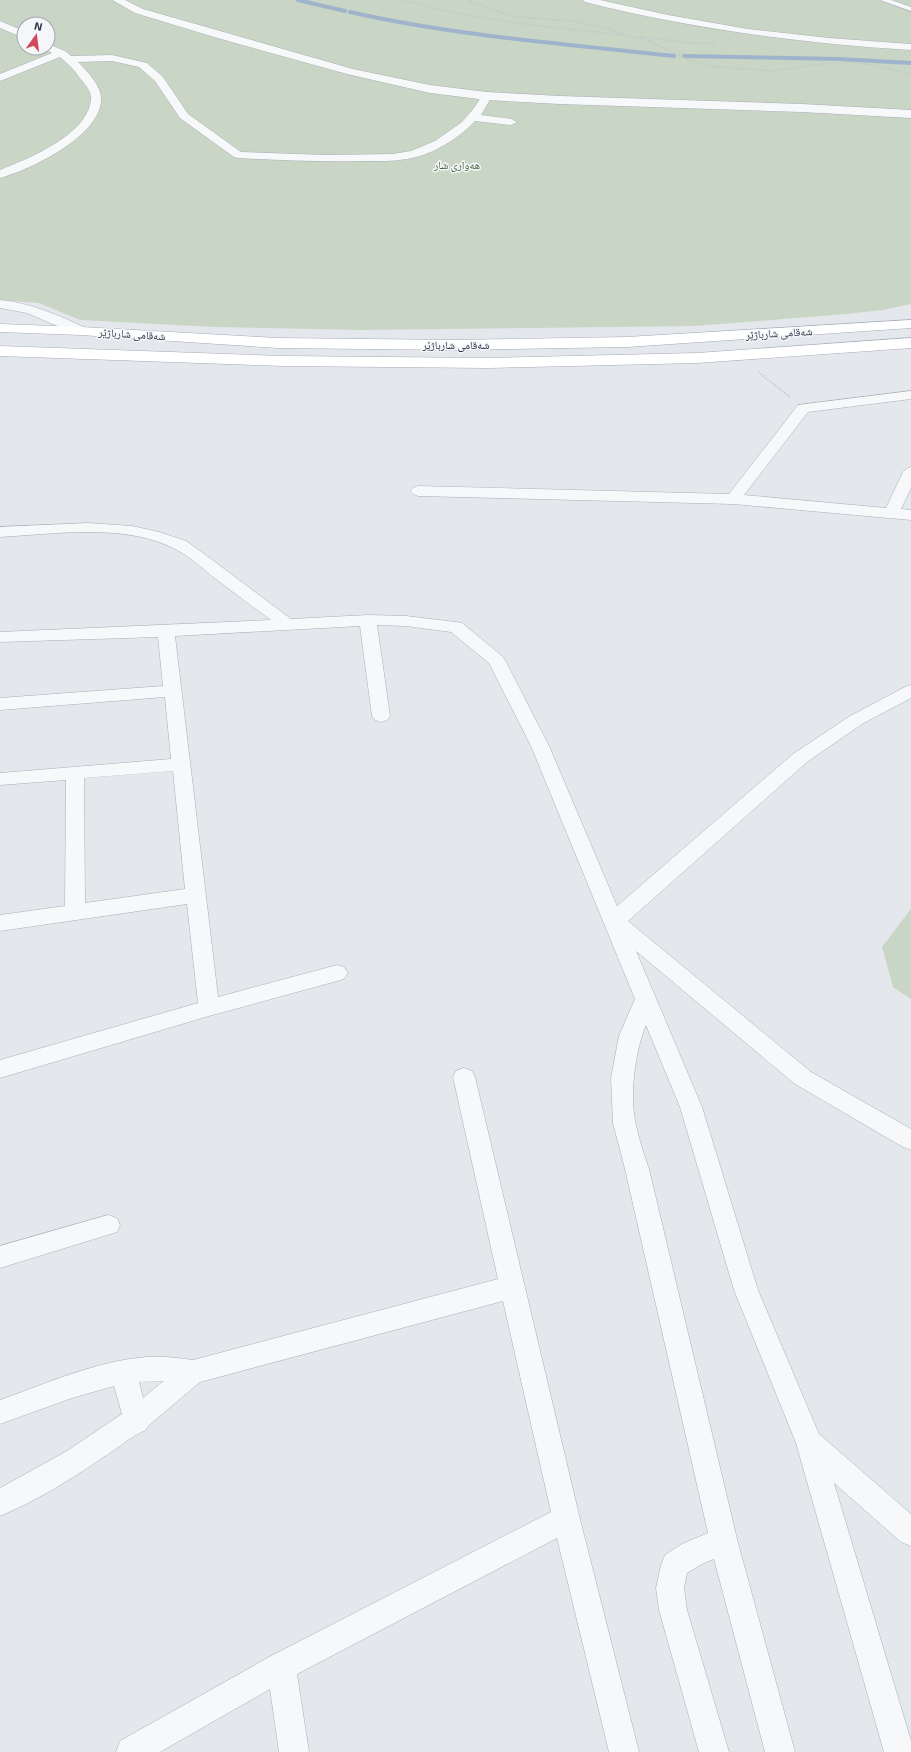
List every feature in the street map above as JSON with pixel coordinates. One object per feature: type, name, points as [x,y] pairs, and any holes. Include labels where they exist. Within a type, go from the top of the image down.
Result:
[{"type":"main road","name":"شەقامی شارباژێر","points":[[0,328],[81,331],[278,343],[423,345],[627,342],[911,324]]},
{"type":"main road","name":"شەقامی شارباژێر","points":[[0,351],[283,361],[503,363],[697,358],[911,343]]},
{"type":"main road","points":[[423,345],[423,362]]},
{"type":"street","points":[[117,0],[139,11],[218,36],[351,72],[430,90],[487,96],[568,101],[802,108],[911,114]]},
{"type":"street","points":[[588,0],[678,20],[746,31],[838,42],[911,47]]},
{"type":"street","points":[[884,0],[911,10]]},
{"type":"street","points":[[0,24],[16,31]]},
{"type":"street","points":[[0,174],[33,161],[71,138],[86,124],[95,110],[96,99],[93,87],[71,59],[56,51]]},
{"type":"street","points":[[0,78],[60,53]]},
{"type":"street","points":[[71,59],[112,58],[143,65],[159,79],[184,116],[238,155],[325,158],[393,157],[414,154],[439,143],[472,117],[484,104],[487,96]]},
{"type":"street","points":[[472,117],[510,122]]},
{"type":"street","points":[[0,304],[11,304],[36,310],[81,331]]},
{"type":"street","points":[[733,499],[803,408],[911,395]]},
{"type":"street","points":[[892,512],[911,472]]},
{"type":"street","points":[[418,491],[733,499],[892,512],[911,515]]},
{"type":"street","points":[[0,532],[91,528],[123,530],[156,536],[175,542],[194,554],[287,624]]},
{"type":"street","points":[[368,620],[381,716]]},
{"type":"street","points":[[0,637],[166,631],[368,620],[406,621],[456,627],[496,660],[540,746],[691,1107],[746,1290],[809,1443],[899,1752]]},
{"type":"street","points":[[166,631],[209,1008]]},
{"type":"street","points":[[0,704],[173,691]]},
{"type":"street","points":[[614,921],[800,758],[856,720],[911,691]]},
{"type":"street","points":[[0,779],[181,764]]},
{"type":"street","points":[[75,773],[75,912]]},
{"type":"street","points":[[0,923],[196,895]]},
{"type":"street","points":[[614,921],[803,1078],[911,1140]]},
{"type":"street","points":[[0,1069],[209,1008],[337,973]]},
{"type":"street","points":[[646,998],[630,1036],[622,1078],[624,1122],[724,1544],[780,1752]]},
{"type":"street","points":[[464,1077],[566,1519],[624,1752]]},
{"type":"street","points":[[0,1257],[108,1225]]},
{"type":"street","points":[[0,1412],[87,1382],[124,1372],[147,1369],[170,1369],[193,1372],[512,1287]]},
{"type":"street","points":[[124,1372],[136,1421]]},
{"type":"street","points":[[1,1504],[93,1450],[136,1421],[166,1397],[193,1372]]},
{"type":"street","points":[[809,1443],[911,1532]]},
{"type":"street","points":[[131,1752],[281,1666],[566,1519]]},
{"type":"street","points":[[714,1752],[674,1610],[670,1588],[674,1565],[691,1553],[711,1546],[724,1544]]},
{"type":"street","points":[[281,1666],[294,1752]]},
{"type":"path","points":[[402,0],[476,17],[693,43],[721,44]]},
{"type":"path","points":[[468,0],[510,15],[581,23],[635,36],[694,62],[720,68],[772,71],[820,64],[852,62],[874,65],[911,74]]},
{"type":"path","points":[[737,355],[803,408]]},
{"type":"green space","name":"هەواری شار","points":[[0,0],[911,0],[911,304],[883,310],[846,314],[695,326],[361,330],[215,327],[80,320],[39,303],[0,300]]},
{"type":"green space","points":[[911,909],[911,999],[893,987],[882,947]]},
{"type":"waterway","points":[[298,0],[345,11]]},
{"type":"waterway","points":[[350,12],[471,33],[674,56]]},
{"type":"waterway","points":[[684,56],[839,59],[911,63]]}]
